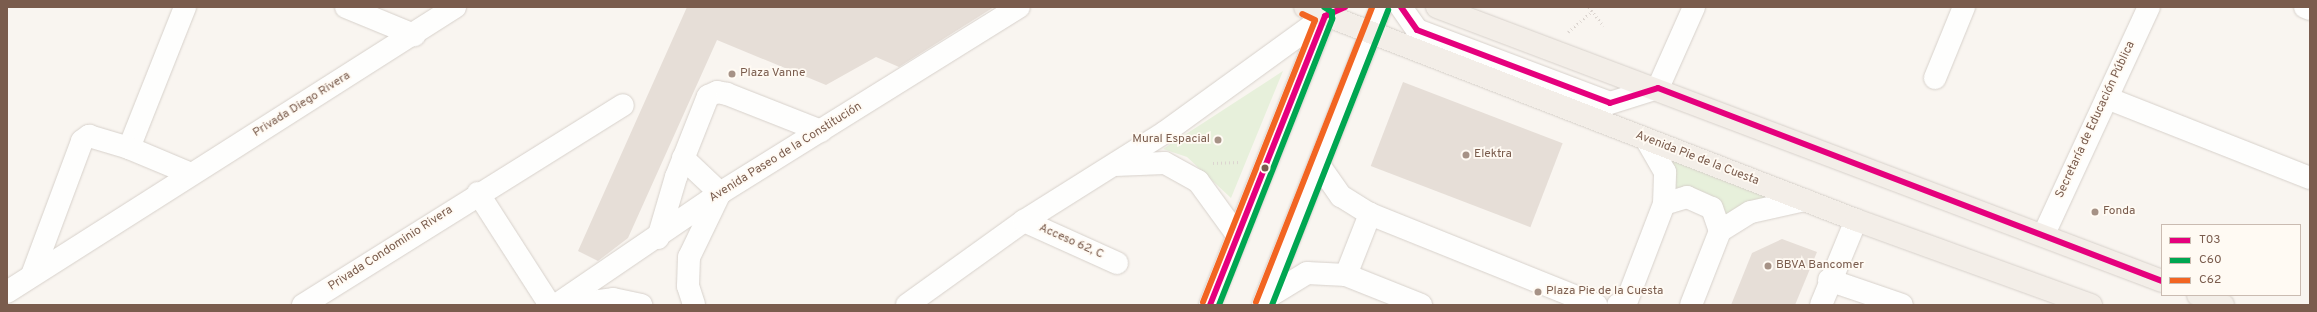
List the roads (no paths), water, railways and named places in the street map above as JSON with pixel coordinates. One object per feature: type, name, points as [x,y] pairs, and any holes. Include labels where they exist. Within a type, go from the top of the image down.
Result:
[{"type":"main road","name":"Avenida Pie de la Cuesta","points":[[1305,7],[1325,11],[1371,32],[1856,220],[2092,305]]},
{"type":"main road","points":[[1325,11],[1345,7]]},
{"type":"main road","points":[[1437,7],[1658,88],[2044,234],[2161,281]]},
{"type":"main road","points":[[2200,296],[2223,305]]},
{"type":"street","points":[[129,148],[185,7]]},
{"type":"street","points":[[346,7],[414,36]]},
{"type":"street","name":"Privada Diego Rivera","points":[[7,292],[191,174],[414,36],[455,7]]},
{"type":"street","name":"Avenida Paseo de la Constitución","points":[[556,305],[658,238],[720,193],[1019,7]]},
{"type":"street","points":[[1264,302],[1381,7]]},
{"type":"street","points":[[1401,7],[1417,30],[1610,103],[1658,88],[1694,7]]},
{"type":"street","points":[[1935,78],[1964,7]]},
{"type":"street","name":"Secretaría de Educación Pública","points":[[2044,234],[2149,7]]},
{"type":"street","points":[[2305,7],[2310,9]]},
{"type":"street","points":[[907,305],[1024,222],[1115,165],[1325,11]]},
{"type":"street","points":[[1210,305],[1325,11]]},
{"type":"street","points":[[658,238],[683,158],[708,96],[717,92],[821,131]]},
{"type":"street","points":[[2106,98],[2310,178]]},
{"type":"street","name":"Privada Condominio Rivera","points":[[303,305],[478,193],[623,105]]},
{"type":"street","points":[[32,275],[82,141],[89,136],[99,136],[191,174]]},
{"type":"street","points":[[1623,304],[1664,204],[1666,172],[1646,139]]},
{"type":"street","points":[[683,158],[720,193],[689,257],[688,286],[694,305]]},
{"type":"street","points":[[1115,165],[1166,163],[1198,181],[1238,236]]},
{"type":"street","points":[[1319,165],[1341,196],[1370,214],[1596,305]]},
{"type":"street","points":[[478,193],[550,305]]},
{"type":"street","points":[[1664,204],[1687,197],[1712,208],[1720,231]]},
{"type":"street","points":[[1691,305],[1720,231],[1751,212],[1805,200]]},
{"type":"street","points":[[1346,274],[1370,214]]},
{"type":"street","points":[[1821,305],[1829,280],[1856,220]]},
{"type":"street","name":"Acceso 62, C","points":[[1024,222],[1117,262]]},
{"type":"street","points":[[1264,302],[1307,273],[1346,274],[1421,305]]},
{"type":"street","points":[[1829,280],[1902,305]]},
{"type":"street","points":[[568,305],[613,299],[641,305]]},
{"type":"place","name":"Plaza Vanne","points":[[732,74]]},
{"type":"place","name":"Mural Espacial","points":[[1218,140]]},
{"type":"place","name":"Elektra","points":[[1466,155]]},
{"type":"place","name":"Fonda","points":[[2095,212]]},
{"type":"place","name":"BBVA Bancomer","points":[[1768,266]]},
{"type":"place","name":"Plaza Pie de la Cuesta","points":[[1538,292]]}]
